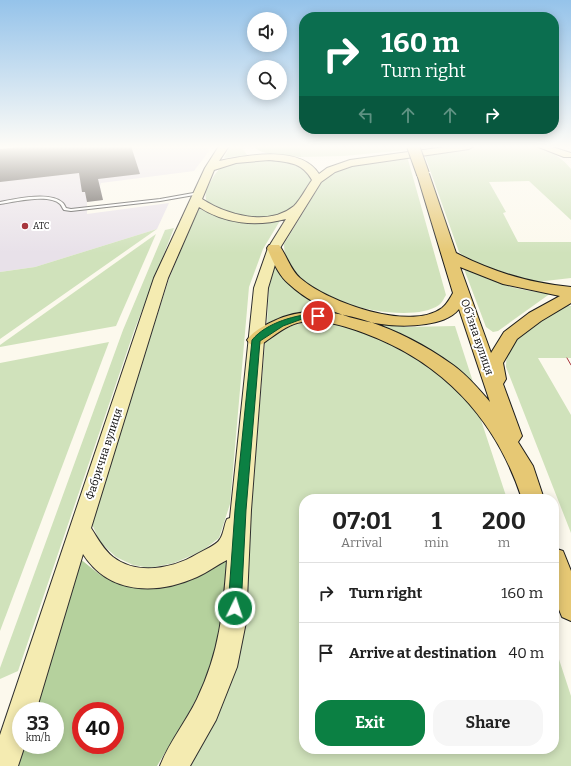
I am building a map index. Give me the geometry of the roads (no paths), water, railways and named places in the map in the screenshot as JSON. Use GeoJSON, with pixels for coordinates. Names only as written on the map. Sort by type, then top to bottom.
{"type":"FeatureCollection","features":[{"type":"Feature","properties":{"kind":"main road","name":"Фабрична вулиця"},"geometry":{"type":"LineString","coordinates":[[24,702],[161,278],[204,182]]}},
{"type":"Feature","properties":{"kind":"main road"},"geometry":{"type":"LineString","coordinates":[[174,766],[206,710],[224,667],[234,622],[241,510],[261,288],[274,248],[316,182]]}},
{"type":"Feature","properties":{"kind":"main road","name":"Обʼїзна вулиця"},"geometry":{"type":"LineString","coordinates":[[426,182],[461,293],[531,494]]}},
{"type":"Feature","properties":{"kind":"main road"},"geometry":{"type":"LineString","coordinates":[[197,196],[213,211],[227,217],[242,220],[271,218],[297,210]]}},
{"type":"Feature","properties":{"kind":"main road"},"geometry":{"type":"LineString","coordinates":[[274,248],[284,270],[294,281],[309,293],[367,317],[408,320],[436,317],[447,312],[461,293]]}},
{"type":"Feature","properties":{"kind":"main road"},"geometry":{"type":"LineString","coordinates":[[450,256],[482,272],[511,283],[571,292]]}},
{"type":"Feature","properties":{"kind":"main road"},"geometry":{"type":"LineString","coordinates":[[501,404],[494,363],[504,344],[510,336],[526,323],[571,296]]}},
{"type":"Feature","properties":{"kind":"main road"},"geometry":{"type":"LineString","coordinates":[[256,340],[280,324],[301,317],[318,316],[333,317],[354,323],[404,344],[447,370],[486,410],[506,440],[526,477]]}},
{"type":"Feature","properties":{"kind":"main road"},"geometry":{"type":"LineString","coordinates":[[80,528],[92,549],[107,566],[123,575],[144,579],[175,575],[205,562],[228,546],[241,510]]}},
{"type":"Feature","properties":{"kind":"main road"},"geometry":{"type":"LineString","coordinates":[[559,573],[571,608]]}},
{"type":"Feature","properties":{"kind":"main road","name":"Фабрична вулиця"},"geometry":{"type":"LineString","coordinates":[[4,766],[12,741]]}},
{"type":"Feature","properties":{"kind":"lane"},"geometry":{"type":"LineString","coordinates":[[0,203],[52,198],[62,203],[65,209],[71,210],[197,196]]}},
{"type":"Feature","properties":{"kind":"tram line"},"geometry":{"type":"LineString","coordinates":[[567,358],[571,365]]}},
{"type":"Feature","properties":{"kind":"place","name":"АТС"},"geometry":{"type":"Point","coordinates":[25,226]}}]}
